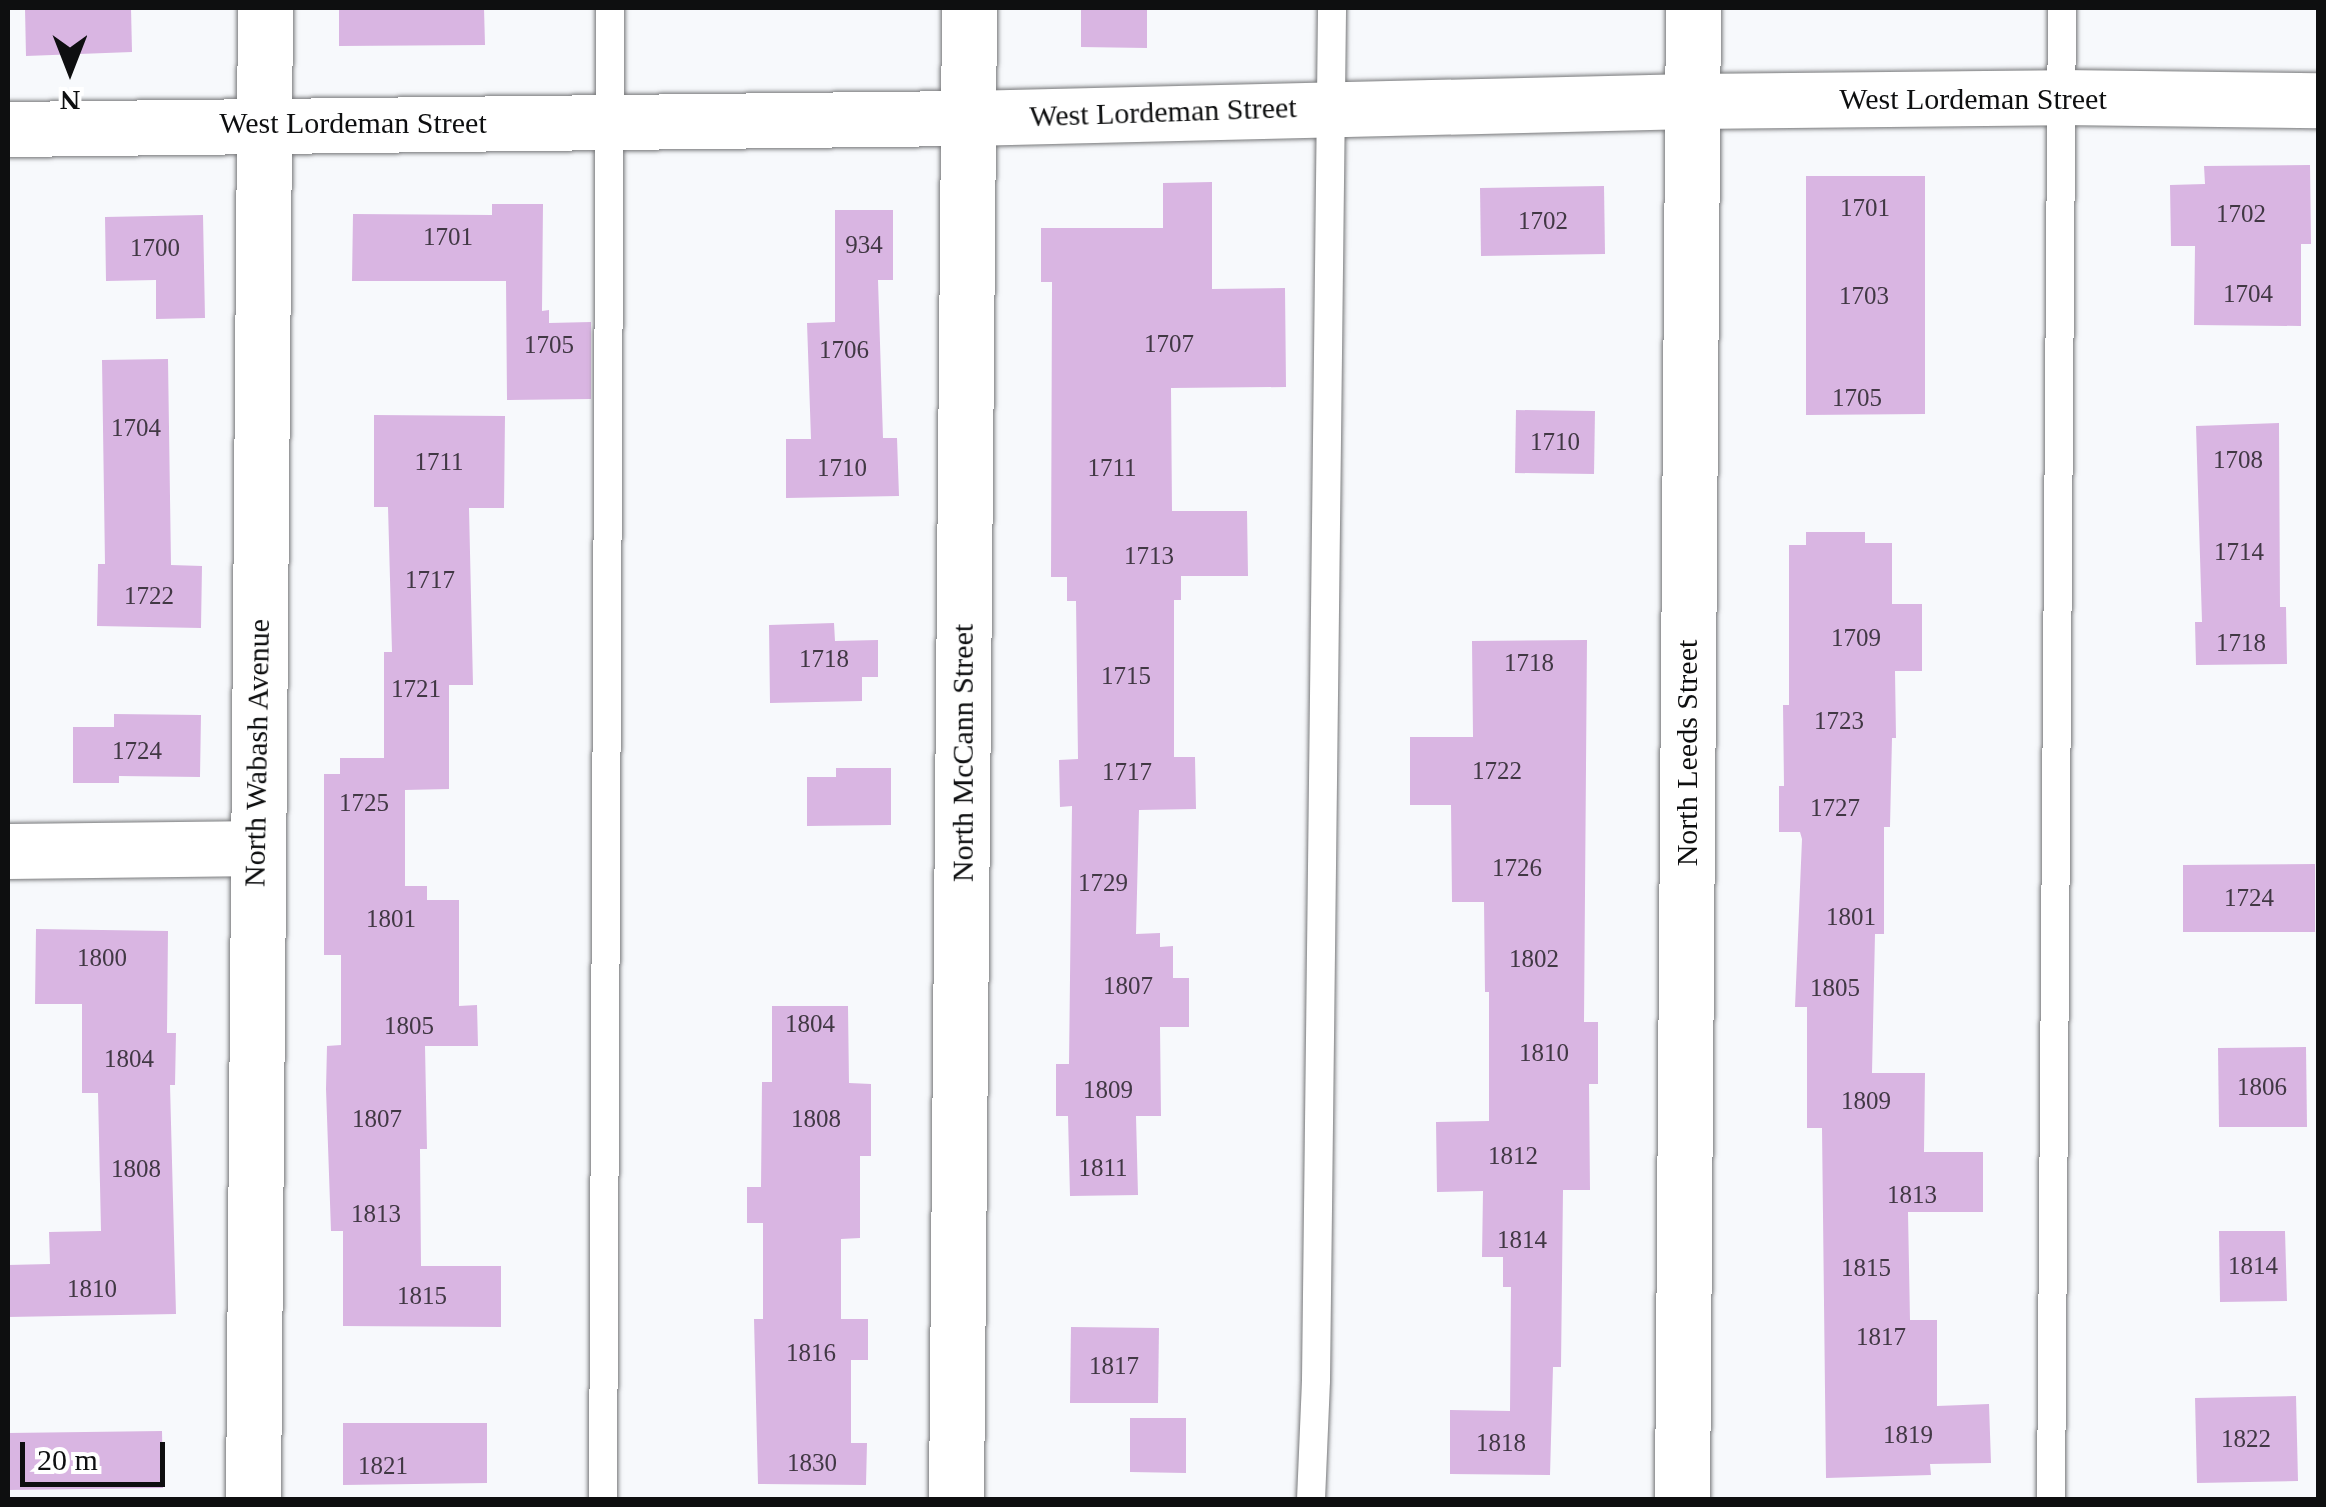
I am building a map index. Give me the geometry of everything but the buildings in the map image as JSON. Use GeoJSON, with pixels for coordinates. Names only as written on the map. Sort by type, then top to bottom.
{"type":"FeatureCollection","features":[{"type":"Feature","properties":{"kind":"street","name":"North Wabash Avenue"},"geometry":{"type":"LineString","coordinates":[[253,1500],[265,8]]}},
{"type":"Feature","properties":{"kind":"street","name":"North McCann Street"},"geometry":{"type":"LineString","coordinates":[[956,1500],[969,8]]}},
{"type":"Feature","properties":{"kind":"street","name":"North Leeds Street"},"geometry":{"type":"LineString","coordinates":[[1682,1500],[1693,8]]}},
{"type":"Feature","properties":{"kind":"street","name":"West Lordeman Street"},"geometry":{"type":"LineString","coordinates":[[8,130],[264,123],[968,118],[1331,106],[1692,101],[2061,97],[2318,100]]}},
{"type":"Feature","properties":{"kind":"street"},"geometry":{"type":"LineString","coordinates":[[8,851],[256,848]]}},
{"type":"Feature","properties":{"kind":"lane"},"geometry":{"type":"LineString","coordinates":[[604,1500],[610,8]]}},
{"type":"Feature","properties":{"kind":"lane"},"geometry":{"type":"LineString","coordinates":[[1311,1500],[1316,1380],[1332,8]]}},
{"type":"Feature","properties":{"kind":"lane"},"geometry":{"type":"LineString","coordinates":[[2051,1500],[2062,8]]}}]}
